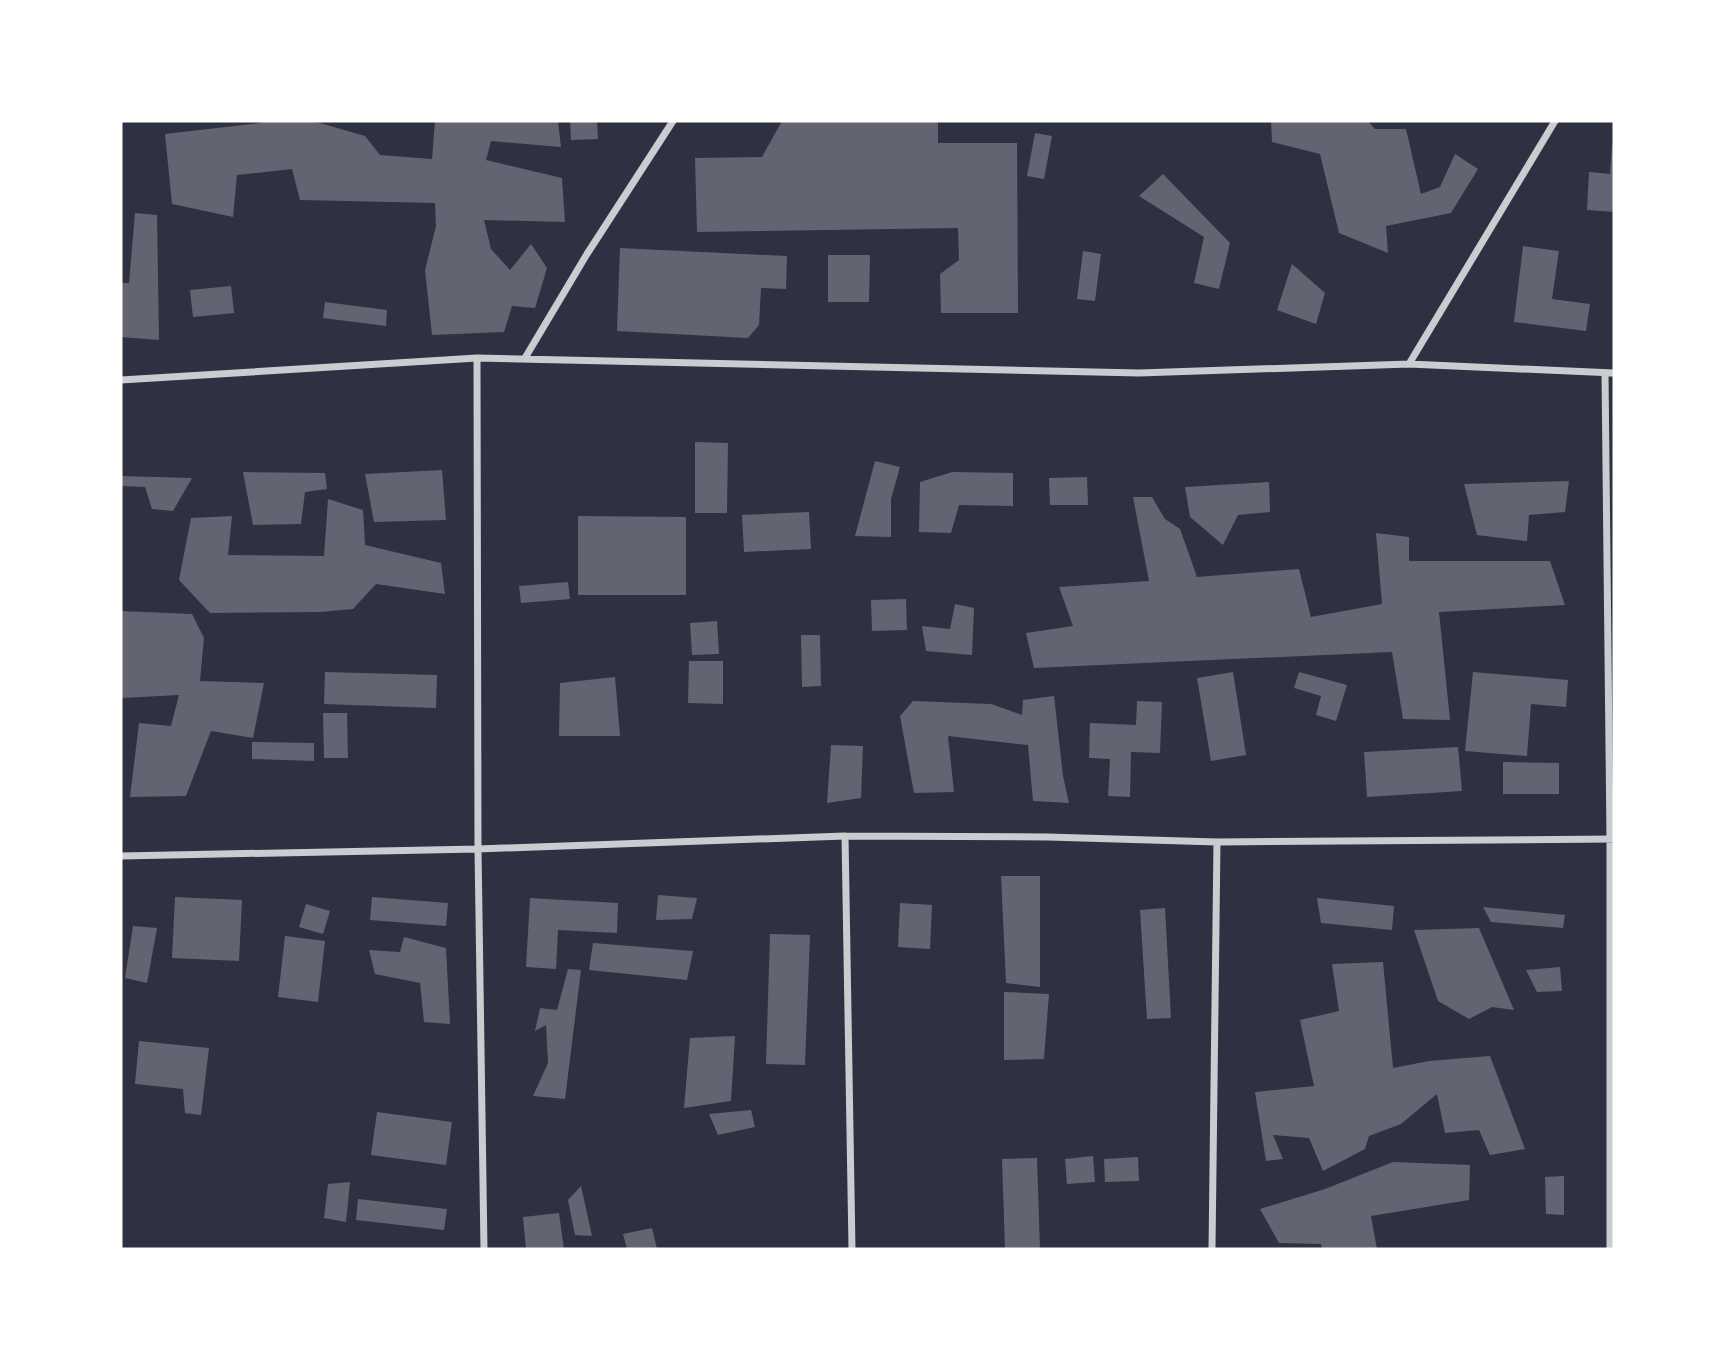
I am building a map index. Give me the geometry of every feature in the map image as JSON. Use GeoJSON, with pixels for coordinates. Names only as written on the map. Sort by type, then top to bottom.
{"type":"FeatureCollection","features":[{"type":"Feature","properties":{"kind":"street"},"geometry":{"type":"LineString","coordinates":[[524,358],[673,121]]}},
{"type":"Feature","properties":{"kind":"street"},"geometry":{"type":"LineString","coordinates":[[1409,364],[1555,121]]}},
{"type":"Feature","properties":{"kind":"street"},"geometry":{"type":"LineString","coordinates":[[477,358],[478,849],[484,1249]]}},
{"type":"Feature","properties":{"kind":"street"},"geometry":{"type":"LineString","coordinates":[[121,380],[477,358],[1139,373],[1409,364],[1610,373],[1610,1249]]}},
{"type":"Feature","properties":{"kind":"street"},"geometry":{"type":"LineString","coordinates":[[845,836],[852,1249]]}},
{"type":"Feature","properties":{"kind":"street"},"geometry":{"type":"LineString","coordinates":[[121,856],[478,849],[845,836],[1048,837],[1217,842],[1612,839]]}},
{"type":"Feature","properties":{"kind":"street"},"geometry":{"type":"LineString","coordinates":[[1212,1249],[1217,842]]}},
{"type":"Feature","properties":{"kind":"building"},"geometry":{"type":"Polygon","coordinates":[[[260,121],[313,121],[365,136],[380,155],[432,159],[435,121],[558,121],[561,147],[491,141],[486,160],[562,178],[565,222],[484,220],[491,249],[510,270],[531,244],[547,268],[535,308],[512,306],[504,332],[432,335],[425,270],[436,226],[435,203],[300,200],[292,169],[237,175],[233,217],[172,204],[165,134],[260,121]]]}},
{"type":"Feature","properties":{"kind":"building"},"geometry":{"type":"Polygon","coordinates":[[[570,121],[597,121],[598,139],[571,140],[570,121]]]}},
{"type":"Feature","properties":{"kind":"building"},"geometry":{"type":"Polygon","coordinates":[[[782,121],[938,121],[938,143],[1017,143],[1018,313],[941,313],[940,274],[959,260],[958,228],[697,232],[695,158],[762,157],[782,121]]]}},
{"type":"Feature","properties":{"kind":"building"},"geometry":{"type":"Polygon","coordinates":[[[1271,121],[1368,121],[1375,129],[1406,129],[1421,194],[1440,187],[1455,154],[1478,169],[1451,213],[1386,226],[1388,253],[1339,233],[1320,154],[1272,142],[1271,121]]]}},
{"type":"Feature","properties":{"kind":"building"},"geometry":{"type":"Polygon","coordinates":[[[1035,133],[1052,136],[1044,179],[1027,176],[1035,133]]]}},
{"type":"Feature","properties":{"kind":"building"},"geometry":{"type":"Polygon","coordinates":[[[1612,144],[1614,212],[1587,210],[1589,172],[1610,174],[1612,144]]]}},
{"type":"Feature","properties":{"kind":"building"},"geometry":{"type":"Polygon","coordinates":[[[1163,174],[1230,243],[1219,289],[1194,283],[1204,237],[1139,196],[1163,174]]]}},
{"type":"Feature","properties":{"kind":"building"},"geometry":{"type":"Polygon","coordinates":[[[135,213],[157,215],[159,340],[121,337],[121,283],[129,283],[135,213]]]}},
{"type":"Feature","properties":{"kind":"building"},"geometry":{"type":"Polygon","coordinates":[[[1523,246],[1559,251],[1552,299],[1590,304],[1586,331],[1514,322],[1523,246]]]}},
{"type":"Feature","properties":{"kind":"building"},"geometry":{"type":"Polygon","coordinates":[[[620,248],[787,256],[786,289],[761,288],[759,325],[748,338],[617,331],[620,248]]]}},
{"type":"Feature","properties":{"kind":"building"},"geometry":{"type":"Polygon","coordinates":[[[1083,251],[1101,254],[1095,301],[1077,299],[1083,251]]]}},
{"type":"Feature","properties":{"kind":"building"},"geometry":{"type":"Polygon","coordinates":[[[828,255],[870,255],[869,302],[828,302],[828,255]]]}},
{"type":"Feature","properties":{"kind":"building"},"geometry":{"type":"Polygon","coordinates":[[[1292,264],[1325,293],[1316,324],[1277,310],[1292,264]]]}},
{"type":"Feature","properties":{"kind":"building"},"geometry":{"type":"Polygon","coordinates":[[[231,286],[234,313],[193,317],[190,290],[231,286]]]}},
{"type":"Feature","properties":{"kind":"building"},"geometry":{"type":"Polygon","coordinates":[[[325,302],[387,310],[386,326],[323,318],[325,302]]]}},
{"type":"Feature","properties":{"kind":"building"},"geometry":{"type":"Polygon","coordinates":[[[695,442],[728,443],[727,513],[695,513],[695,442]]]}},
{"type":"Feature","properties":{"kind":"building"},"geometry":{"type":"Polygon","coordinates":[[[875,461],[900,467],[891,499],[891,537],[855,536],[875,461]]]}},
{"type":"Feature","properties":{"kind":"building"},"geometry":{"type":"Polygon","coordinates":[[[442,470],[446,520],[374,522],[365,474],[442,470]]]}},
{"type":"Feature","properties":{"kind":"building"},"geometry":{"type":"Polygon","coordinates":[[[243,472],[325,473],[327,489],[305,492],[301,524],[253,525],[243,472]]]}},
{"type":"Feature","properties":{"kind":"building"},"geometry":{"type":"Polygon","coordinates":[[[952,472],[1013,473],[1013,506],[959,505],[951,533],[919,532],[920,482],[952,472]]]}},
{"type":"Feature","properties":{"kind":"building"},"geometry":{"type":"Polygon","coordinates":[[[121,476],[192,478],[173,511],[152,509],[145,487],[121,486],[121,476]]]}},
{"type":"Feature","properties":{"kind":"building"},"geometry":{"type":"Polygon","coordinates":[[[1087,477],[1088,505],[1050,505],[1049,478],[1087,477]]]}},
{"type":"Feature","properties":{"kind":"building"},"geometry":{"type":"Polygon","coordinates":[[[1569,481],[1565,512],[1529,515],[1527,541],[1477,535],[1464,484],[1569,481]]]}},
{"type":"Feature","properties":{"kind":"building"},"geometry":{"type":"Polygon","coordinates":[[[1269,482],[1270,512],[1238,515],[1223,545],[1190,517],[1185,487],[1269,482]]]}},
{"type":"Feature","properties":{"kind":"building"},"geometry":{"type":"Polygon","coordinates":[[[1133,497],[1152,497],[1165,519],[1180,529],[1197,577],[1299,569],[1311,617],[1382,604],[1376,533],[1409,537],[1409,561],[1550,561],[1565,605],[1439,612],[1450,720],[1403,719],[1392,652],[1034,668],[1026,633],[1073,626],[1059,587],[1149,581],[1133,497]]]}},
{"type":"Feature","properties":{"kind":"building"},"geometry":{"type":"Polygon","coordinates":[[[328,499],[363,510],[365,545],[441,563],[445,594],[376,584],[353,609],[210,613],[179,580],[191,518],[232,516],[228,555],[324,556],[328,499]]]}},
{"type":"Feature","properties":{"kind":"building"},"geometry":{"type":"Polygon","coordinates":[[[809,512],[811,549],[744,552],[742,515],[809,512]]]}},
{"type":"Feature","properties":{"kind":"building"},"geometry":{"type":"Polygon","coordinates":[[[578,516],[686,517],[686,595],[578,595],[578,516]]]}},
{"type":"Feature","properties":{"kind":"building"},"geometry":{"type":"Polygon","coordinates":[[[568,582],[570,599],[521,603],[519,586],[568,582]]]}},
{"type":"Feature","properties":{"kind":"building"},"geometry":{"type":"Polygon","coordinates":[[[906,599],[907,630],[872,631],[871,600],[906,599]]]}},
{"type":"Feature","properties":{"kind":"building"},"geometry":{"type":"Polygon","coordinates":[[[955,604],[974,608],[972,655],[926,651],[922,626],[950,629],[955,604]]]}},
{"type":"Feature","properties":{"kind":"building"},"geometry":{"type":"Polygon","coordinates":[[[121,611],[192,614],[204,638],[200,681],[264,683],[253,738],[211,731],[186,796],[130,797],[139,723],[171,726],[179,695],[121,698],[121,611]]]}},
{"type":"Feature","properties":{"kind":"building"},"geometry":{"type":"Polygon","coordinates":[[[717,621],[719,654],[692,655],[690,623],[717,621]]]}},
{"type":"Feature","properties":{"kind":"building"},"geometry":{"type":"Polygon","coordinates":[[[801,635],[820,635],[821,686],[802,687],[801,635]]]}},
{"type":"Feature","properties":{"kind":"building"},"geometry":{"type":"Polygon","coordinates":[[[689,661],[723,661],[723,704],[688,703],[689,661]]]}},
{"type":"Feature","properties":{"kind":"building"},"geometry":{"type":"Polygon","coordinates":[[[325,672],[437,675],[436,708],[324,704],[325,672]]]}},
{"type":"Feature","properties":{"kind":"building"},"geometry":{"type":"Polygon","coordinates":[[[1233,672],[1246,755],[1211,761],[1197,678],[1233,672]]]}},
{"type":"Feature","properties":{"kind":"building"},"geometry":{"type":"Polygon","coordinates":[[[1299,672],[1347,685],[1336,721],[1316,715],[1321,696],[1294,688],[1299,672]]]}},
{"type":"Feature","properties":{"kind":"building"},"geometry":{"type":"Polygon","coordinates":[[[1473,672],[1568,680],[1566,707],[1531,704],[1527,756],[1465,751],[1473,672]]]}},
{"type":"Feature","properties":{"kind":"building"},"geometry":{"type":"Polygon","coordinates":[[[615,677],[620,736],[559,736],[560,683],[615,677]]]}},
{"type":"Feature","properties":{"kind":"building"},"geometry":{"type":"Polygon","coordinates":[[[1054,696],[1063,776],[1069,803],[1033,801],[1028,745],[948,736],[954,792],[914,793],[900,716],[913,701],[991,704],[1022,715],[1023,700],[1054,696]]]}},
{"type":"Feature","properties":{"kind":"building"},"geometry":{"type":"Polygon","coordinates":[[[1137,701],[1162,702],[1160,753],[1131,752],[1130,797],[1108,796],[1110,759],[1089,758],[1090,723],[1136,725],[1137,701]]]}},
{"type":"Feature","properties":{"kind":"building"},"geometry":{"type":"Polygon","coordinates":[[[323,713],[347,713],[348,758],[324,758],[323,713]]]}},
{"type":"Feature","properties":{"kind":"building"},"geometry":{"type":"Polygon","coordinates":[[[252,742],[314,743],[314,761],[252,759],[252,742]]]}},
{"type":"Feature","properties":{"kind":"building"},"geometry":{"type":"Polygon","coordinates":[[[831,745],[863,746],[861,798],[827,803],[831,745]]]}},
{"type":"Feature","properties":{"kind":"building"},"geometry":{"type":"Polygon","coordinates":[[[1458,747],[1462,791],[1367,797],[1364,752],[1458,747]]]}},
{"type":"Feature","properties":{"kind":"building"},"geometry":{"type":"Polygon","coordinates":[[[1503,762],[1559,763],[1559,794],[1503,794],[1503,762]]]}},
{"type":"Feature","properties":{"kind":"building"},"geometry":{"type":"Polygon","coordinates":[[[1001,876],[1040,876],[1040,987],[1006,983],[1001,876]]]}},
{"type":"Feature","properties":{"kind":"building"},"geometry":{"type":"Polygon","coordinates":[[[658,895],[697,898],[692,919],[656,920],[658,895]]]}},
{"type":"Feature","properties":{"kind":"building"},"geometry":{"type":"Polygon","coordinates":[[[175,897],[242,900],[239,961],[172,958],[175,897]]]}},
{"type":"Feature","properties":{"kind":"building"},"geometry":{"type":"Polygon","coordinates":[[[372,897],[448,903],[446,926],[370,920],[372,897]]]}},
{"type":"Feature","properties":{"kind":"building"},"geometry":{"type":"Polygon","coordinates":[[[530,898],[618,903],[617,933],[558,930],[556,969],[526,967],[530,898]]]}},
{"type":"Feature","properties":{"kind":"building"},"geometry":{"type":"Polygon","coordinates":[[[1317,898],[1394,906],[1392,930],[1321,923],[1317,898]]]}},
{"type":"Feature","properties":{"kind":"building"},"geometry":{"type":"Polygon","coordinates":[[[900,903],[932,905],[930,949],[898,947],[900,903]]]}},
{"type":"Feature","properties":{"kind":"building"},"geometry":{"type":"Polygon","coordinates":[[[306,904],[330,911],[323,934],[299,927],[306,904]]]}},
{"type":"Feature","properties":{"kind":"building"},"geometry":{"type":"Polygon","coordinates":[[[1483,907],[1565,915],[1563,928],[1491,922],[1483,907]]]}},
{"type":"Feature","properties":{"kind":"building"},"geometry":{"type":"Polygon","coordinates":[[[1165,908],[1171,1018],[1147,1019],[1140,910],[1165,908]]]}},
{"type":"Feature","properties":{"kind":"building"},"geometry":{"type":"Polygon","coordinates":[[[133,926],[157,928],[147,983],[125,978],[133,926]]]}},
{"type":"Feature","properties":{"kind":"building"},"geometry":{"type":"Polygon","coordinates":[[[1479,928],[1514,1010],[1492,1007],[1469,1019],[1438,1001],[1414,930],[1479,928]]]}},
{"type":"Feature","properties":{"kind":"building"},"geometry":{"type":"Polygon","coordinates":[[[770,934],[810,935],[805,1065],[766,1064],[770,934]]]}},
{"type":"Feature","properties":{"kind":"building"},"geometry":{"type":"Polygon","coordinates":[[[285,936],[325,941],[318,1002],[278,997],[285,936]]]}},
{"type":"Feature","properties":{"kind":"building"},"geometry":{"type":"Polygon","coordinates":[[[404,937],[446,948],[450,1024],[424,1022],[420,983],[375,974],[369,950],[400,952],[404,937]]]}},
{"type":"Feature","properties":{"kind":"building"},"geometry":{"type":"Polygon","coordinates":[[[593,943],[693,951],[687,980],[589,970],[593,943]]]}},
{"type":"Feature","properties":{"kind":"building"},"geometry":{"type":"Polygon","coordinates":[[[1383,962],[1393,1068],[1429,1061],[1490,1056],[1525,1149],[1490,1155],[1479,1130],[1445,1133],[1437,1094],[1401,1124],[1369,1136],[1365,1149],[1323,1171],[1309,1138],[1273,1135],[1283,1159],[1266,1161],[1255,1092],[1314,1086],[1300,1020],[1339,1011],[1332,964],[1383,962]]]}},
{"type":"Feature","properties":{"kind":"building"},"geometry":{"type":"Polygon","coordinates":[[[1560,967],[1562,991],[1537,992],[1526,970],[1560,967]]]}},
{"type":"Feature","properties":{"kind":"building"},"geometry":{"type":"Polygon","coordinates":[[[568,969],[581,970],[565,1099],[533,1096],[548,1063],[546,1025],[535,1031],[540,1008],[557,1010],[568,969]]]}},
{"type":"Feature","properties":{"kind":"building"},"geometry":{"type":"Polygon","coordinates":[[[1004,992],[1049,994],[1044,1059],[1004,1060],[1004,992]]]}},
{"type":"Feature","properties":{"kind":"building"},"geometry":{"type":"Polygon","coordinates":[[[735,1036],[731,1101],[684,1108],[690,1038],[735,1036]]]}},
{"type":"Feature","properties":{"kind":"building"},"geometry":{"type":"Polygon","coordinates":[[[139,1041],[209,1048],[201,1115],[185,1113],[183,1089],[135,1084],[139,1041]]]}},
{"type":"Feature","properties":{"kind":"building"},"geometry":{"type":"Polygon","coordinates":[[[751,1110],[755,1127],[718,1135],[709,1114],[751,1110]]]}},
{"type":"Feature","properties":{"kind":"building"},"geometry":{"type":"Polygon","coordinates":[[[377,1112],[452,1122],[446,1165],[371,1155],[377,1112]]]}},
{"type":"Feature","properties":{"kind":"building"},"geometry":{"type":"Polygon","coordinates":[[[1093,1156],[1095,1182],[1067,1184],[1065,1159],[1093,1156]]]}},
{"type":"Feature","properties":{"kind":"building"},"geometry":{"type":"Polygon","coordinates":[[[1138,1157],[1139,1181],[1105,1182],[1104,1159],[1138,1157]]]}},
{"type":"Feature","properties":{"kind":"building"},"geometry":{"type":"Polygon","coordinates":[[[1037,1158],[1040,1249],[1005,1249],[1002,1159],[1037,1158]]]}},
{"type":"Feature","properties":{"kind":"building"},"geometry":{"type":"Polygon","coordinates":[[[1393,1162],[1470,1165],[1469,1200],[1371,1216],[1377,1249],[1322,1249],[1321,1244],[1279,1243],[1260,1209],[1325,1189],[1393,1162]]]}},
{"type":"Feature","properties":{"kind":"building"},"geometry":{"type":"Polygon","coordinates":[[[1564,1176],[1564,1215],[1546,1214],[1545,1177],[1564,1176]]]}},
{"type":"Feature","properties":{"kind":"building"},"geometry":{"type":"Polygon","coordinates":[[[350,1182],[346,1222],[324,1218],[328,1184],[350,1182]]]}},
{"type":"Feature","properties":{"kind":"building"},"geometry":{"type":"Polygon","coordinates":[[[581,1186],[592,1236],[575,1235],[568,1200],[581,1186]]]}},
{"type":"Feature","properties":{"kind":"building"},"geometry":{"type":"Polygon","coordinates":[[[358,1199],[447,1209],[444,1230],[356,1220],[358,1199]]]}},
{"type":"Feature","properties":{"kind":"building"},"geometry":{"type":"Polygon","coordinates":[[[559,1213],[564,1249],[526,1249],[523,1217],[559,1213]]]}},
{"type":"Feature","properties":{"kind":"building"},"geometry":{"type":"Polygon","coordinates":[[[652,1228],[657,1249],[627,1249],[623,1234],[652,1228]]]}}]}
